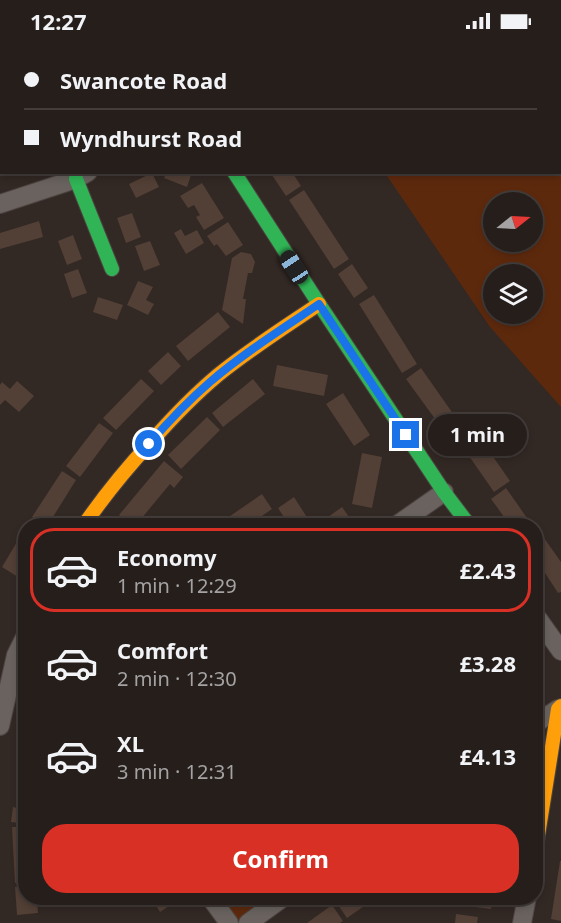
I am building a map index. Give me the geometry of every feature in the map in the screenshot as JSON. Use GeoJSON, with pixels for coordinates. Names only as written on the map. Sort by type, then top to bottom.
{"type":"FeatureCollection","features":[{"type":"Feature","properties":{"kind":"street"},"geometry":{"type":"LineString","coordinates":[[235,174],[319,304],[464,518]]}},
{"type":"Feature","properties":{"kind":"street"},"geometry":{"type":"LineString","coordinates":[[1,202],[82,176],[112,269]]}},
{"type":"Feature","properties":{"kind":"street"},"geometry":{"type":"LineString","coordinates":[[89,518],[134,460],[178,411],[243,355],[319,304]]}},
{"type":"Feature","properties":{"kind":"street"},"geometry":{"type":"LineString","coordinates":[[407,518],[444,492]]}},
{"type":"Feature","properties":{"kind":"street"},"geometry":{"type":"LineString","coordinates":[[543,626],[561,651]]}},
{"type":"Feature","properties":{"kind":"street"},"geometry":{"type":"LineString","coordinates":[[0,726],[8,652]]}},
{"type":"Feature","properties":{"kind":"street"},"geometry":{"type":"LineString","coordinates":[[543,718],[559,708]]}},
{"type":"Feature","properties":{"kind":"street"},"geometry":{"type":"LineString","coordinates":[[543,767],[559,708]]}},
{"type":"Feature","properties":{"kind":"street"},"geometry":{"type":"LineString","coordinates":[[216,905],[229,923]]}},
{"type":"Feature","properties":{"kind":"street"},"geometry":{"type":"LineString","coordinates":[[248,923],[273,905]]}},
{"type":"Feature","properties":{"kind":"street"},"geometry":{"type":"LineString","coordinates":[[522,923],[525,905]]}},
{"type":"Feature","properties":{"kind":"shaded area"},"geometry":{"type":"Polygon","coordinates":[[[386,174],[561,174],[561,407],[488,324],[543,324],[543,264],[483,264],[483,317],[386,174]]]}},
{"type":"Feature","properties":{"kind":"shaded area"},"geometry":{"type":"Polygon","coordinates":[[[223,905],[267,905],[242,923],[237,923],[223,905]]]}},
{"type":"Feature","properties":{"kind":"building"},"geometry":{"type":"Polygon","coordinates":[[[152,174],[159,187],[136,198],[129,184],[152,174]]]}},
{"type":"Feature","properties":{"kind":"building"},"geometry":{"type":"Polygon","coordinates":[[[166,174],[191,174],[187,187],[164,178],[166,174]]]}},
{"type":"Feature","properties":{"kind":"building"},"geometry":{"type":"Polygon","coordinates":[[[271,174],[293,174],[301,186],[286,196],[271,174]]]}},
{"type":"Feature","properties":{"kind":"building"},"geometry":{"type":"Polygon","coordinates":[[[202,183],[224,218],[204,230],[196,217],[200,215],[194,205],[188,208],[180,196],[202,183]]]}},
{"type":"Feature","properties":{"kind":"building"},"geometry":{"type":"Polygon","coordinates":[[[304,190],[349,259],[334,269],[289,200],[304,190]]]}},
{"type":"Feature","properties":{"kind":"building"},"geometry":{"type":"Polygon","coordinates":[[[132,213],[141,237],[126,243],[117,218],[132,213]]]}},
{"type":"Feature","properties":{"kind":"building"},"geometry":{"type":"Polygon","coordinates":[[[39,221],[43,237],[0,249],[0,233],[39,221]]]}},
{"type":"Feature","properties":{"kind":"building"},"geometry":{"type":"Polygon","coordinates":[[[228,222],[243,245],[226,256],[217,244],[214,246],[207,236],[228,222]]]}},
{"type":"Feature","properties":{"kind":"building"},"geometry":{"type":"Polygon","coordinates":[[[181,229],[185,236],[197,230],[204,243],[186,254],[174,233],[181,229]]]}},
{"type":"Feature","properties":{"kind":"building"},"geometry":{"type":"Polygon","coordinates":[[[73,235],[82,259],[67,265],[58,241],[73,235]]]}},
{"type":"Feature","properties":{"kind":"building"},"geometry":{"type":"Polygon","coordinates":[[[150,241],[160,265],[144,271],[135,246],[150,241]]]}},
{"type":"Feature","properties":{"kind":"building"},"geometry":{"type":"Polygon","coordinates":[[[241,252],[251,254],[255,262],[252,273],[248,273],[243,299],[246,299],[243,324],[222,310],[232,258],[241,252]]]}},
{"type":"Feature","properties":{"kind":"building"},"geometry":{"type":"Polygon","coordinates":[[[352,264],[368,288],[354,298],[338,274],[352,264]]]}},
{"type":"Feature","properties":{"kind":"building"},"geometry":{"type":"Polygon","coordinates":[[[78,269],[87,293],[72,298],[64,274],[78,269]]]}},
{"type":"Feature","properties":{"kind":"building"},"geometry":{"type":"Polygon","coordinates":[[[138,281],[153,287],[146,300],[154,304],[148,315],[127,305],[138,281]]]}},
{"type":"Feature","properties":{"kind":"building"},"geometry":{"type":"Polygon","coordinates":[[[374,295],[417,364],[402,373],[359,304],[374,295]]]}},
{"type":"Feature","properties":{"kind":"building"},"geometry":{"type":"Polygon","coordinates":[[[98,297],[123,305],[117,320],[93,312],[98,297]]]}},
{"type":"Feature","properties":{"kind":"building"},"geometry":{"type":"Polygon","coordinates":[[[218,312],[230,327],[188,361],[176,346],[218,312]]]}},
{"type":"Feature","properties":{"kind":"building"},"geometry":{"type":"Polygon","coordinates":[[[168,352],[181,366],[161,385],[148,371],[168,352]]]}},
{"type":"Feature","properties":{"kind":"building"},"geometry":{"type":"Polygon","coordinates":[[[277,365],[328,375],[324,396],[273,386],[277,365]]]}},
{"type":"Feature","properties":{"kind":"building"},"geometry":{"type":"Polygon","coordinates":[[[421,368],[468,435],[454,445],[406,379],[421,368]]]}},
{"type":"Feature","properties":{"kind":"building"},"geometry":{"type":"Polygon","coordinates":[[[141,379],[154,391],[116,430],[103,418],[141,379]]]}},
{"type":"Feature","properties":{"kind":"building"},"geometry":{"type":"Polygon","coordinates":[[[253,379],[265,394],[223,427],[212,413],[253,379]]]}},
{"type":"Feature","properties":{"kind":"building"},"geometry":{"type":"Polygon","coordinates":[[[17,381],[34,396],[19,412],[5,400],[0,405],[2,382],[10,389],[17,381]]]}},
{"type":"Feature","properties":{"kind":"building"},"geometry":{"type":"Polygon","coordinates":[[[343,393],[370,435],[354,446],[326,404],[343,393]]]}},
{"type":"Feature","properties":{"kind":"building"},"geometry":{"type":"Polygon","coordinates":[[[207,417],[220,430],[181,469],[168,455],[207,417]]]}},
{"type":"Feature","properties":{"kind":"building"},"geometry":{"type":"Polygon","coordinates":[[[99,423],[113,433],[80,477],[66,466],[99,423]]]}},
{"type":"Feature","properties":{"kind":"building"},"geometry":{"type":"Polygon","coordinates":[[[478,435],[510,481],[494,492],[462,446],[478,435]]]}},
{"type":"Feature","properties":{"kind":"building"},"geometry":{"type":"Polygon","coordinates":[[[362,453],[382,457],[372,508],[352,504],[362,453]]]}},
{"type":"Feature","properties":{"kind":"building"},"geometry":{"type":"Polygon","coordinates":[[[164,461],[183,477],[174,488],[170,484],[142,518],[123,518],[119,515],[164,461]]]}},
{"type":"Feature","properties":{"kind":"building"},"geometry":{"type":"Polygon","coordinates":[[[62,471],[76,480],[52,518],[32,517],[62,471]]]}},
{"type":"Feature","properties":{"kind":"building"},"geometry":{"type":"Polygon","coordinates":[[[506,488],[527,518],[505,518],[491,499],[506,488]]]}},
{"type":"Feature","properties":{"kind":"building"},"geometry":{"type":"Polygon","coordinates":[[[262,494],[272,509],[259,518],[227,518],[262,494]]]}},
{"type":"Feature","properties":{"kind":"building"},"geometry":{"type":"Polygon","coordinates":[[[294,497],[307,518],[284,518],[278,508],[294,497]]]}},
{"type":"Feature","properties":{"kind":"building"},"geometry":{"type":"Polygon","coordinates":[[[342,507],[350,518],[327,518],[342,507]]]}},
{"type":"Feature","properties":{"kind":"building"},"geometry":{"type":"Polygon","coordinates":[[[543,539],[561,562],[561,592],[558,593],[543,570],[543,539]]]}},
{"type":"Feature","properties":{"kind":"building"},"geometry":{"type":"Polygon","coordinates":[[[18,540],[18,577],[2,567],[18,540]]]}},
{"type":"Feature","properties":{"kind":"building"},"geometry":{"type":"Polygon","coordinates":[[[18,796],[18,823],[11,822],[13,807],[17,808],[18,796]]]}},
{"type":"Feature","properties":{"kind":"building"},"geometry":{"type":"Polygon","coordinates":[[[12,827],[18,827],[18,883],[15,883],[12,827]]]}},
{"type":"Feature","properties":{"kind":"building"},"geometry":{"type":"Polygon","coordinates":[[[561,861],[561,921],[551,919],[561,861]]]}},
{"type":"Feature","properties":{"kind":"building"},"geometry":{"type":"Polygon","coordinates":[[[15,887],[18,887],[18,905],[37,905],[38,913],[17,915],[15,887]]]}},
{"type":"Feature","properties":{"kind":"building"},"geometry":{"type":"Polygon","coordinates":[[[156,905],[170,905],[160,912],[156,905]]]}},
{"type":"Feature","properties":{"kind":"building"},"geometry":{"type":"Polygon","coordinates":[[[332,905],[343,921],[340,923],[307,923],[332,905]]]}},
{"type":"Feature","properties":{"kind":"building"},"geometry":{"type":"Polygon","coordinates":[[[338,905],[366,905],[347,918],[338,905]]]}},
{"type":"Feature","properties":{"kind":"building"},"geometry":{"type":"Polygon","coordinates":[[[475,905],[492,905],[491,909],[475,907],[475,905]]]}},
{"type":"Feature","properties":{"kind":"building"},"geometry":{"type":"Polygon","coordinates":[[[456,914],[478,917],[477,923],[455,923],[456,914]]]}},
{"type":"Feature","properties":{"kind":"traffic: fast"},"geometry":{"type":"LineString","coordinates":[[235,174],[319,304],[464,518]]}},
{"type":"Feature","properties":{"kind":"traffic: fast"},"geometry":{"type":"LineString","coordinates":[[76,179],[112,269]]}},
{"type":"Feature","properties":{"kind":"traffic: slow"},"geometry":{"type":"LineString","coordinates":[[89,518],[132,463],[200,391],[242,356],[319,304]]}},
{"type":"Feature","properties":{"kind":"traffic: slow"},"geometry":{"type":"LineString","coordinates":[[543,804],[558,709],[561,706]]}},
{"type":"Feature","properties":{"kind":"route"},"geometry":{"type":"LineString","coordinates":[[149,444],[178,411],[210,382],[243,355],[319,304],[406,435]]}}]}
